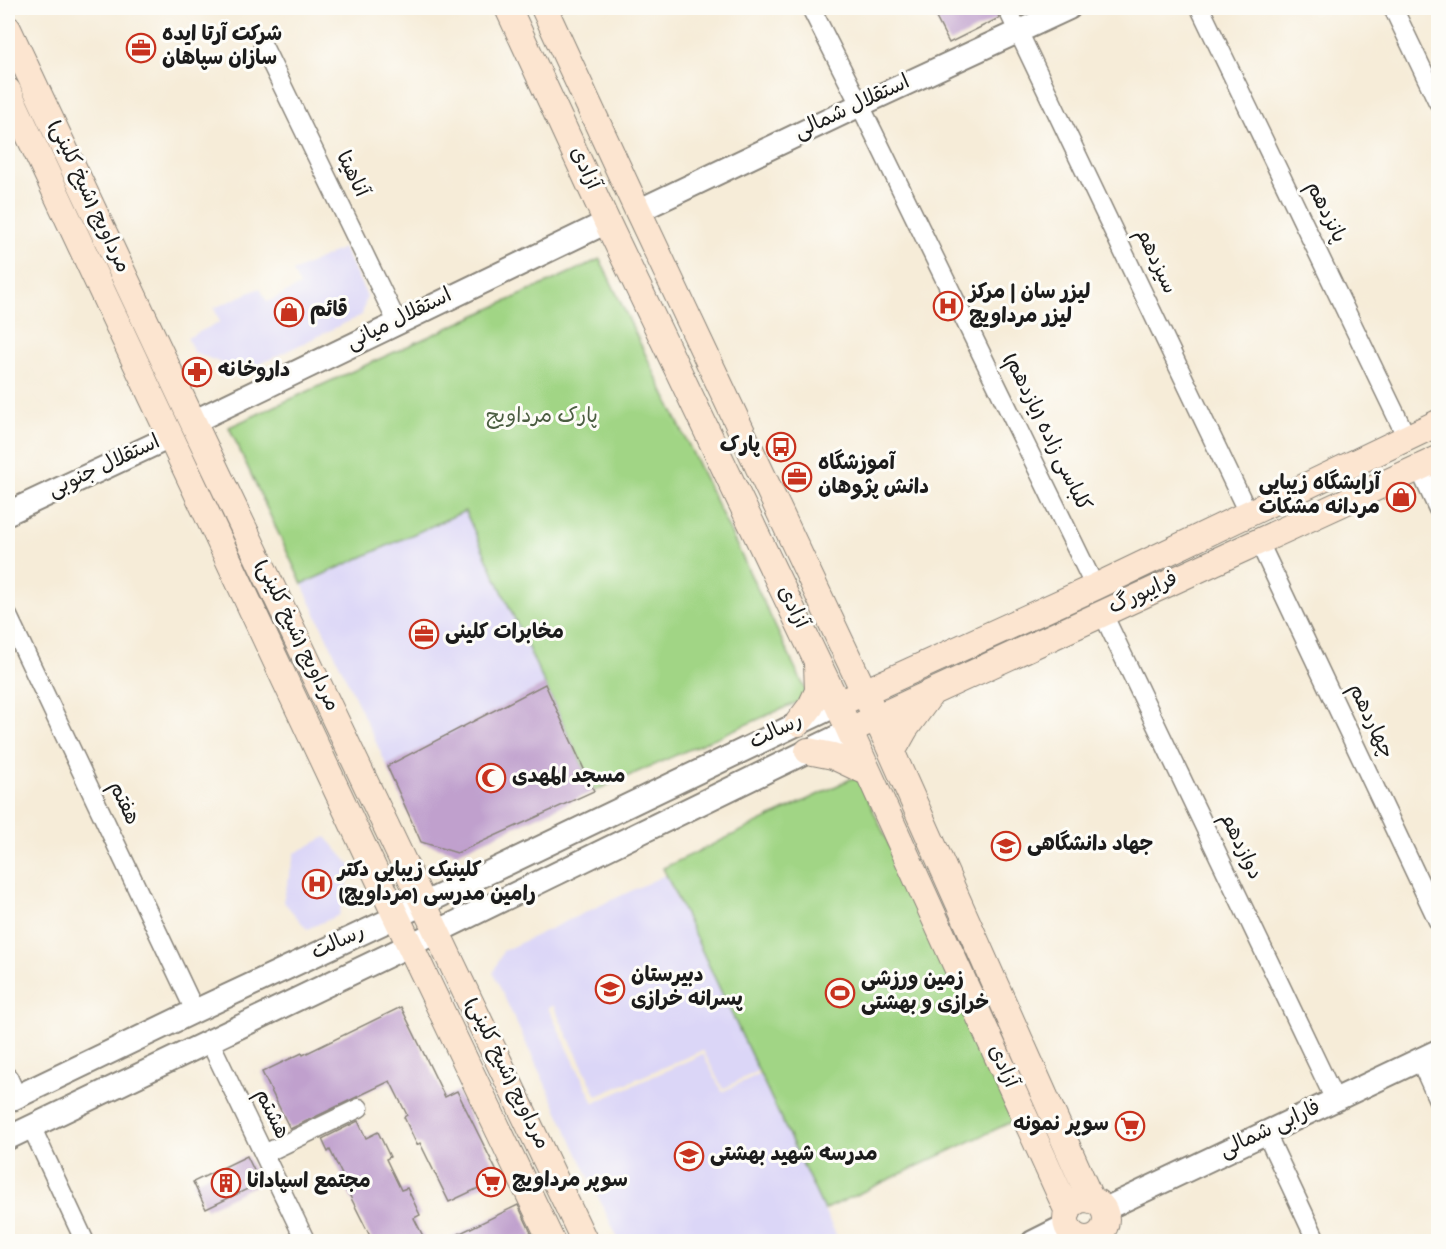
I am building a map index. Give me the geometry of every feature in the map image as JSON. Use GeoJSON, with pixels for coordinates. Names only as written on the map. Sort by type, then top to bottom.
{"type":"FeatureCollection","features":[{"type":"Feature","properties":{"kind":"main road","name":"آزادی"},"geometry":{"type":"LineString","coordinates":[[508,8],[607,222],[817,661],[867,772],[1087,1225]]}},
{"type":"Feature","properties":{"kind":"main road","name":"آزادی"},"geometry":{"type":"LineString","coordinates":[[544,8],[892,752],[1087,1225]]}},
{"type":"Feature","properties":{"kind":"main road","name":"مرداویج (شیخ کلینی)"},"geometry":{"type":"LineString","coordinates":[[8,29],[585,1242]]}},
{"type":"Feature","properties":{"kind":"main road","name":"مرداویج (شیخ کلینی)"},"geometry":{"type":"LineString","coordinates":[[8,91],[396,917],[552,1242]]}},
{"type":"Feature","properties":{"kind":"main road","name":"فرایبورگ"},"geometry":{"type":"LineString","coordinates":[[865,692],[1095,587],[1438,423]]}},
{"type":"Feature","properties":{"kind":"main road","name":"فرایبورگ"},"geometry":{"type":"LineString","coordinates":[[849,731],[1429,464]]}},
{"type":"Feature","properties":{"kind":"main road"},"geometry":{"type":"LineString","coordinates":[[1331,474],[1344,503]]}},
{"type":"Feature","properties":{"kind":"main road"},"geometry":{"type":"LineString","coordinates":[[841,642],[864,664],[884,674],[900,676]]}},
{"type":"Feature","properties":{"kind":"main road"},"geometry":{"type":"LineString","coordinates":[[798,723],[811,706],[818,691],[817,661]]}},
{"type":"Feature","properties":{"kind":"main road","name":"رسالت"},"geometry":{"type":"LineString","coordinates":[[837,705],[865,692]]}},
{"type":"Feature","properties":{"kind":"main road"},"geometry":{"type":"LineString","coordinates":[[892,752],[905,729],[932,692]]}},
{"type":"Feature","properties":{"kind":"main road"},"geometry":{"type":"LineString","coordinates":[[808,751],[833,756],[867,772]]}},
{"type":"Feature","properties":{"kind":"street"},"geometry":{"type":"LineString","coordinates":[[811,8],[860,105]]}},
{"type":"Feature","properties":{"kind":"street"},"geometry":{"type":"LineString","coordinates":[[1007,8],[1019,31]]}},
{"type":"Feature","properties":{"kind":"street","name":"استقلال شمالی"},"geometry":{"type":"LineString","coordinates":[[638,211],[1069,8]]}},
{"type":"Feature","properties":{"kind":"street","name":"پانزدهم"},"geometry":{"type":"LineString","coordinates":[[1200,8],[1407,438]]}},
{"type":"Feature","properties":{"kind":"street"},"geometry":{"type":"LineString","coordinates":[[1393,8],[1438,102]]}},
{"type":"Feature","properties":{"kind":"street","name":"سیزدهم"},"geometry":{"type":"LineString","coordinates":[[1019,31],[1248,513]]}},
{"type":"Feature","properties":{"kind":"street","name":"آناهیتا"},"geometry":{"type":"LineString","coordinates":[[263,46],[397,322]]}},
{"type":"Feature","properties":{"kind":"street","name":"کلباسی زاده (یازدهم)"},"geometry":{"type":"LineString","coordinates":[[860,105],[1095,587]]}},
{"type":"Feature","properties":{"kind":"street","name":"استقلال میانی"},"geometry":{"type":"LineString","coordinates":[[193,422],[607,222]]}},
{"type":"Feature","properties":{"kind":"street","name":"استقلال جنوبی"},"geometry":{"type":"LineString","coordinates":[[8,513],[170,437]]}},
{"type":"Feature","properties":{"kind":"street"},"geometry":{"type":"LineString","coordinates":[[1429,464],[1438,509]]}},
{"type":"Feature","properties":{"kind":"street","name":"چهاردهم"},"geometry":{"type":"LineString","coordinates":[[1259,542],[1438,921]]}},
{"type":"Feature","properties":{"kind":"street","name":"دوازدهم"},"geometry":{"type":"LineString","coordinates":[[1103,614],[1335,1100]]}},
{"type":"Feature","properties":{"kind":"street","name":"هفتم"},"geometry":{"type":"LineString","coordinates":[[8,616],[195,1011]]}},
{"type":"Feature","properties":{"kind":"street","name":"رسالت"},"geometry":{"type":"LineString","coordinates":[[11,1092],[195,1011],[396,917],[837,705]]}},
{"type":"Feature","properties":{"kind":"street","name":"رسالت"},"geometry":{"type":"LineString","coordinates":[[436,931],[849,731]]}},
{"type":"Feature","properties":{"kind":"street"},"geometry":{"type":"LineString","coordinates":[[410,945],[436,931]]}},
{"type":"Feature","properties":{"kind":"street","name":"رسالت"},"geometry":{"type":"LineString","coordinates":[[8,1138],[410,945]]}},
{"type":"Feature","properties":{"kind":"street","name":"هشتم"},"geometry":{"type":"LineString","coordinates":[[209,1040],[306,1242]]}},
{"type":"Feature","properties":{"kind":"street"},"geometry":{"type":"LineString","coordinates":[[1429,1056],[1438,1100]]}},
{"type":"Feature","properties":{"kind":"street","name":"فارابی شمالی"},"geometry":{"type":"LineString","coordinates":[[1033,1242],[1087,1225],[1266,1133],[1429,1056]]}},
{"type":"Feature","properties":{"kind":"street"},"geometry":{"type":"LineString","coordinates":[[264,1154],[359,1108]]}},
{"type":"Feature","properties":{"kind":"street"},"geometry":{"type":"LineString","coordinates":[[31,1126],[85,1242]]}},
{"type":"Feature","properties":{"kind":"street"},"geometry":{"type":"LineString","coordinates":[[1266,1133],[1317,1242]]}},
{"type":"Feature","properties":{"kind":"shaded area","name":"قائم"},"geometry":{"type":"Polygon","coordinates":[[[343,248],[367,296],[362,315],[243,372],[194,352],[187,338],[220,322],[214,308],[260,288],[267,302],[300,286],[293,272],[343,248]]]}},
{"type":"Feature","properties":{"kind":"shaded area","name":"مخابرات کلینی"},"geometry":{"type":"Polygon","coordinates":[[[465,510],[545,684],[387,766],[302,584],[465,510]]]}},
{"type":"Feature","properties":{"kind":"shaded area","name":"کلینیک زیبایی دکتر رامین مدرسی (مرداویج)"},"geometry":{"type":"Polygon","coordinates":[[[326,837],[352,867],[339,915],[307,929],[283,901],[295,853],[326,837]]]}},
{"type":"Feature","properties":{"kind":"shaded area"},"geometry":{"type":"Polygon","coordinates":[[[665,875],[759,1070],[723,1089],[703,1050],[597,1096],[553,1005],[548,1008],[594,1103],[703,1054],[722,1092],[759,1074],[839,1241],[619,1241],[493,973],[503,951],[665,875]]]}},
{"type":"Feature","properties":{"kind":"green space","name":"پارک مرداویج"},"geometry":{"type":"Polygon","coordinates":[[[600,259],[809,697],[594,791],[465,511],[302,584],[229,427],[600,259]]]}},
{"type":"Feature","properties":{"kind":"green space","name":"زمین ورزشی خرازی و بهشتی"},"geometry":{"type":"Polygon","coordinates":[[[857,776],[1018,1119],[824,1210],[663,868],[857,776]]]}},
{"type":"Feature","properties":{"kind":"building"},"geometry":{"type":"Polygon","coordinates":[[[931,8],[996,8],[999,18],[949,43],[931,8]]]}},
{"type":"Feature","properties":{"kind":"building","name":"مسجد المهدی"},"geometry":{"type":"Polygon","coordinates":[[[545,684],[594,791],[457,853],[421,842],[387,766],[545,684]]]}},
{"type":"Feature","properties":{"kind":"building"},"geometry":{"type":"Polygon","coordinates":[[[401,1007],[445,1097],[457,1091],[500,1178],[449,1202],[420,1143],[417,1145],[404,1117],[407,1115],[390,1081],[290,1129],[262,1072],[302,1053],[303,1055],[401,1007]]]}},
{"type":"Feature","properties":{"kind":"building"},"geometry":{"type":"Polygon","coordinates":[[[358,1121],[366,1138],[378,1132],[390,1157],[386,1159],[401,1190],[407,1188],[420,1215],[414,1218],[426,1242],[373,1242],[330,1150],[328,1152],[322,1139],[358,1121]]]}},
{"type":"Feature","properties":{"kind":"building","name":"مجتمع اسپادانا"},"geometry":{"type":"Polygon","coordinates":[[[247,1156],[260,1183],[206,1209],[193,1182],[247,1156]]]}},
{"type":"Feature","properties":{"kind":"building"},"geometry":{"type":"Polygon","coordinates":[[[518,1205],[533,1237],[523,1242],[442,1242],[518,1205]]]}},
{"type":"Feature","properties":{"kind":"place","name":"شرکت آرتا ایده سازان سپاهان"},"geometry":{"type":"Point","coordinates":[141,48]}},
{"type":"Feature","properties":{"kind":"place","name":"لیزر سان | مرکز لیزر مرداویج"},"geometry":{"type":"Point","coordinates":[948,306]}},
{"type":"Feature","properties":{"kind":"place","name":"قائم"},"geometry":{"type":"Point","coordinates":[289,312]}},
{"type":"Feature","properties":{"kind":"place","name":"داروخانه"},"geometry":{"type":"Point","coordinates":[197,372]}},
{"type":"Feature","properties":{"kind":"place","name":"پارک"},"geometry":{"type":"Point","coordinates":[781,447]}},
{"type":"Feature","properties":{"kind":"place","name":"آموزشگاه دانش پژوهان"},"geometry":{"type":"Point","coordinates":[797,477]}},
{"type":"Feature","properties":{"kind":"place","name":"آرایشگاه زیبایی مردانه مشکات"},"geometry":{"type":"Point","coordinates":[1401,497]}},
{"type":"Feature","properties":{"kind":"place","name":"مخابرات کلینی"},"geometry":{"type":"Point","coordinates":[424,634]}},
{"type":"Feature","properties":{"kind":"place","name":"مسجد المهدی"},"geometry":{"type":"Point","coordinates":[491,778]}},
{"type":"Feature","properties":{"kind":"place","name":"جهاد دانشگاهی"},"geometry":{"type":"Point","coordinates":[1006,846]}},
{"type":"Feature","properties":{"kind":"place","name":"کلینیک زیبایی دکتر رامین مدرسی (مرداویج)"},"geometry":{"type":"Point","coordinates":[317,884]}},
{"type":"Feature","properties":{"kind":"place","name":"دبیرستان پسرانه خرازی"},"geometry":{"type":"Point","coordinates":[610,989]}},
{"type":"Feature","properties":{"kind":"place","name":"زمین ورزشی خرازی و بهشتی"},"geometry":{"type":"Point","coordinates":[840,993]}},
{"type":"Feature","properties":{"kind":"place","name":"سوپر نمونه"},"geometry":{"type":"Point","coordinates":[1130,1126]}},
{"type":"Feature","properties":{"kind":"place","name":"مدرسه شهید بهشتی"},"geometry":{"type":"Point","coordinates":[689,1156]}},
{"type":"Feature","properties":{"kind":"place","name":"سوپر مرداویچ"},"geometry":{"type":"Point","coordinates":[491,1182]}},
{"type":"Feature","properties":{"kind":"place","name":"مجتمع اسپادانا"},"geometry":{"type":"Point","coordinates":[226,1183]}}]}
